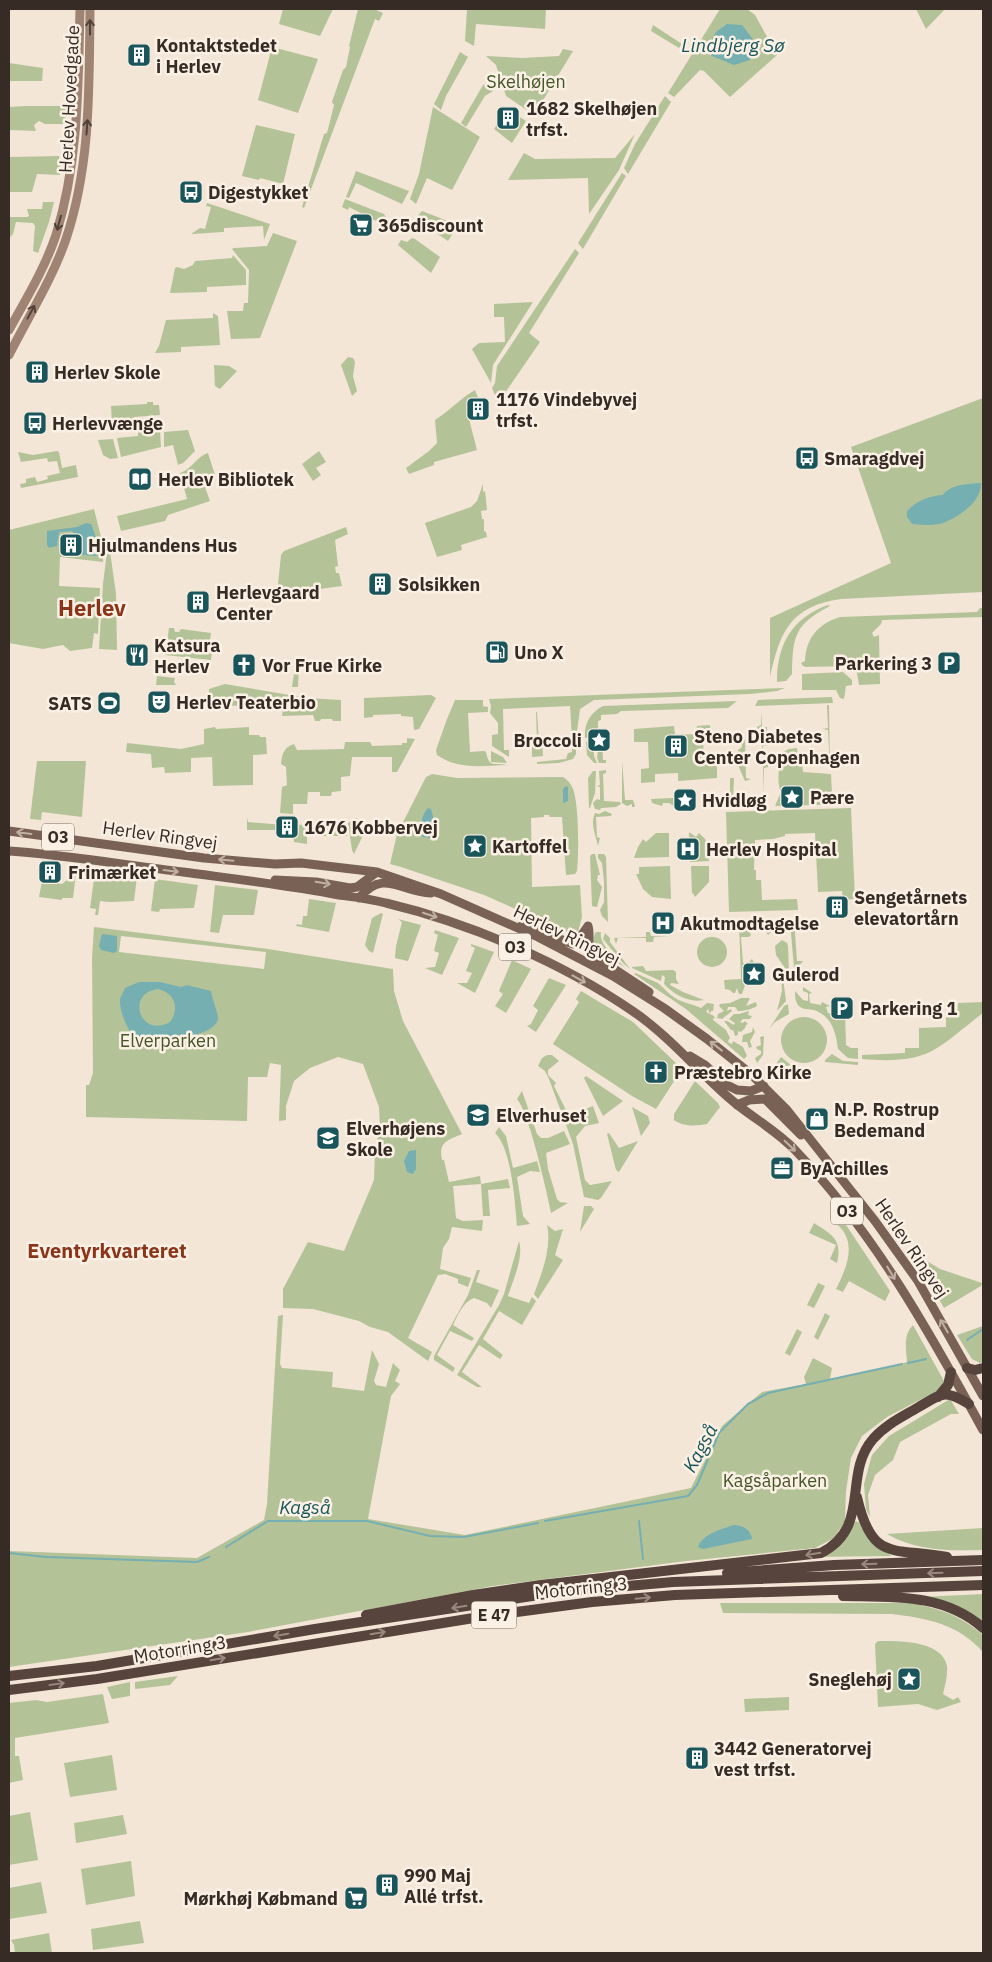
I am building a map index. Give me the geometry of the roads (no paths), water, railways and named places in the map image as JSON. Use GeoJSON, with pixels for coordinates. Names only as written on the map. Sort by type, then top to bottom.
{"type":"FeatureCollection","features":[{"type":"Feature","properties":{"kind":"highway"},"geometry":{"type":"LineString","coordinates":[[968,1368],[975,1370],[983,1368]]}},
{"type":"Feature","properties":{"kind":"highway"},"geometry":{"type":"LineString","coordinates":[[315,1629],[357,1616],[473,1595],[663,1570],[821,1553],[841,1539],[848,1529],[863,1454],[873,1439],[887,1426],[938,1396],[948,1385],[951,1372]]}},
{"type":"Feature","properties":{"kind":"highway"},"geometry":{"type":"LineString","coordinates":[[938,1396],[953,1395],[969,1404]]}},
{"type":"Feature","properties":{"kind":"highway"},"geometry":{"type":"LineString","coordinates":[[856,1491],[866,1529],[882,1546],[892,1551],[937,1555],[970,1561]]}},
{"type":"Feature","properties":{"kind":"highway"},"geometry":{"type":"LineString","coordinates":[[663,1570],[983,1560]]}},
{"type":"Feature","properties":{"kind":"highway"},"geometry":{"type":"LineString","coordinates":[[673,1582],[714,1574],[834,1565]]}},
{"type":"Feature","properties":{"kind":"highway","name":"Motorring 3"},"geometry":{"type":"LineString","coordinates":[[9,1676],[96,1666],[315,1629],[558,1592],[673,1582],[983,1571]]}},
{"type":"Feature","properties":{"kind":"highway","name":"Motorring 3"},"geometry":{"type":"LineString","coordinates":[[9,1690],[97,1679],[486,1616],[592,1602],[675,1595],[983,1585]]}},
{"type":"Feature","properties":{"kind":"highway"},"geometry":{"type":"LineString","coordinates":[[783,1592],[805,1596],[877,1596],[926,1600],[966,1614],[983,1628]]}},
{"type":"Feature","properties":{"kind":"main road","name":"Herlev Hovedgade"},"geometry":{"type":"LineString","coordinates":[[9,330],[43,266],[55,235],[70,175],[78,114],[80,9]]}},
{"type":"Feature","properties":{"kind":"main road","name":"Herlev Hovedgade"},"geometry":{"type":"LineString","coordinates":[[9,355],[51,273],[65,240],[78,196],[85,161],[90,90],[90,9]]}},
{"type":"Feature","properties":{"kind":"main road","name":"Herlev Ringvej"},"geometry":{"type":"LineString","coordinates":[[9,831],[204,858],[275,864],[301,863],[371,877],[441,894],[538,937],[613,976],[681,1020],[764,1086],[787,1110],[876,1221],[918,1281],[968,1368]]}},
{"type":"Feature","properties":{"kind":"main road","name":"Herlev Ringvej"},"geometry":{"type":"LineString","coordinates":[[9,851],[257,881],[383,902],[445,920],[493,937],[559,968],[601,991],[637,1014],[738,1105],[777,1133],[792,1147],[836,1197],[886,1264],[951,1372]]}},
{"type":"Feature","properties":{"kind":"main road"},"geometry":{"type":"LineString","coordinates":[[257,881],[287,879],[350,888],[357,887],[371,877]]}},
{"type":"Feature","properties":{"kind":"main road"},"geometry":{"type":"LineString","coordinates":[[371,877],[377,883],[385,883],[422,893],[441,894]]}},
{"type":"Feature","properties":{"kind":"main road"},"geometry":{"type":"LineString","coordinates":[[359,898],[371,877]]}},
{"type":"Feature","properties":{"kind":"main road"},"geometry":{"type":"LineString","coordinates":[[371,877],[374,898],[383,902]]}},
{"type":"Feature","properties":{"kind":"main road"},"geometry":{"type":"LineString","coordinates":[[488,915],[528,926],[573,944],[576,943],[588,926],[590,932],[588,948],[593,955],[667,1004],[681,1020]]}},
{"type":"Feature","properties":{"kind":"main road"},"geometry":{"type":"LineString","coordinates":[[675,1047],[705,1065],[727,1085],[736,1090],[751,1091],[764,1086]]}},
{"type":"Feature","properties":{"kind":"main road"},"geometry":{"type":"LineString","coordinates":[[738,1105],[749,1100],[765,1099],[806,1141],[822,1153]]}},
{"type":"Feature","properties":{"kind":"main road","name":"O3"},"geometry":{"type":"LineString","coordinates":[[968,1368],[983,1396]]}},
{"type":"Feature","properties":{"kind":"main road","name":"O3"},"geometry":{"type":"LineString","coordinates":[[951,1372],[983,1430]]}},
{"type":"Feature","properties":{"kind":"water","name":"Lindbjerg Sø"},"geometry":{"type":"Polygon","coordinates":[[[727,24],[742,25],[752,38],[757,50],[750,60],[734,65],[712,56],[708,48],[716,32],[727,24]]]}},
{"type":"Feature","properties":{"kind":"water"},"geometry":{"type":"Polygon","coordinates":[[[981,483],[978,496],[974,502],[968,508],[943,523],[935,525],[912,524],[907,517],[907,511],[923,500],[943,495],[950,489],[965,484],[981,483]]]}},
{"type":"Feature","properties":{"kind":"water"},"geometry":{"type":"Polygon","coordinates":[[[86,523],[91,524],[94,532],[97,556],[83,555],[78,551],[76,536],[72,531],[59,532],[57,546],[49,548],[47,545],[47,531],[77,527],[86,523]]]}},
{"type":"Feature","properties":{"kind":"water"},"geometry":{"type":"Polygon","coordinates":[[[566,786],[568,787],[568,801],[563,803],[563,789],[566,786]]]}},
{"type":"Feature","properties":{"kind":"water"},"geometry":{"type":"Polygon","coordinates":[[[428,808],[431,809],[439,839],[420,835],[424,813],[428,808]]]}},
{"type":"Feature","properties":{"kind":"water"},"geometry":{"type":"Polygon","coordinates":[[[102,934],[117,936],[117,951],[114,953],[101,950],[99,946],[102,934]]]}},
{"type":"Feature","properties":{"kind":"water"},"geometry":{"type":"Polygon","coordinates":[[[139,982],[160,982],[181,987],[187,985],[211,991],[218,1020],[208,1030],[191,1036],[142,1041],[137,1039],[129,1030],[123,1017],[120,999],[125,988],[139,982]],[[158,989],[148,992],[142,998],[139,1006],[140,1013],[144,1020],[151,1025],[160,1026],[170,1022],[175,1012],[172,998],[164,991],[158,989]]]}},
{"type":"Feature","properties":{"kind":"water"},"geometry":{"type":"Polygon","coordinates":[[[416,1150],[416,1169],[413,1174],[407,1172],[404,1161],[409,1151],[416,1150]]]}},
{"type":"Feature","properties":{"kind":"water"},"geometry":{"type":"Polygon","coordinates":[[[734,1525],[746,1529],[752,1539],[703,1549],[698,1547],[700,1542],[708,1535],[734,1525]]]}},
{"type":"Feature","properties":{"kind":"waterway","name":"Kagså"},"geometry":{"type":"LineString","coordinates":[[967,1340],[983,1329]]}},
{"type":"Feature","properties":{"kind":"waterway","name":"Kagså"},"geometry":{"type":"LineString","coordinates":[[908,1363],[926,1359]]}},
{"type":"Feature","properties":{"kind":"waterway","name":"Kagså"},"geometry":{"type":"LineString","coordinates":[[545,1521],[688,1496],[697,1485],[719,1433],[748,1404],[768,1393],[902,1364]]}},
{"type":"Feature","properties":{"kind":"waterway","name":"Kagså"},"geometry":{"type":"LineString","coordinates":[[226,1547],[268,1521],[367,1521],[430,1536],[464,1537],[538,1523]]}},
{"type":"Feature","properties":{"kind":"waterway"},"geometry":{"type":"LineString","coordinates":[[639,1521],[643,1559]]}},
{"type":"Feature","properties":{"kind":"waterway","name":"Kagså"},"geometry":{"type":"LineString","coordinates":[[9,1553],[46,1557],[197,1562],[209,1557]]}},
{"type":"Feature","properties":{"kind":"place","name":"Kontaktstedet i Herlev"},"geometry":{"type":"Point","coordinates":[139,55]}},
{"type":"Feature","properties":{"kind":"place","name":"1682 Skelhøjen trfst."},"geometry":{"type":"Point","coordinates":[508,118]}},
{"type":"Feature","properties":{"kind":"place","name":"Digestykket"},"geometry":{"type":"Point","coordinates":[191,192]}},
{"type":"Feature","properties":{"kind":"place","name":"365discount"},"geometry":{"type":"Point","coordinates":[361,225]}},
{"type":"Feature","properties":{"kind":"place","name":"Herlev Skole"},"geometry":{"type":"Point","coordinates":[37,372]}},
{"type":"Feature","properties":{"kind":"place","name":"1176 Vindebyvej trfst."},"geometry":{"type":"Point","coordinates":[478,409]}},
{"type":"Feature","properties":{"kind":"place","name":"Herlevvænge"},"geometry":{"type":"Point","coordinates":[35,423]}},
{"type":"Feature","properties":{"kind":"place","name":"Smaragdvej"},"geometry":{"type":"Point","coordinates":[807,458]}},
{"type":"Feature","properties":{"kind":"place","name":"Herlev Bibliotek"},"geometry":{"type":"Point","coordinates":[140,479]}},
{"type":"Feature","properties":{"kind":"place","name":"Hjulmandens Hus"},"geometry":{"type":"Point","coordinates":[71,545]}},
{"type":"Feature","properties":{"kind":"place","name":"Solsikken"},"geometry":{"type":"Point","coordinates":[380,584]}},
{"type":"Feature","properties":{"kind":"place","name":"Herlevgaard Center"},"geometry":{"type":"Point","coordinates":[198,602]}},
{"type":"Feature","properties":{"kind":"place","name":"Uno X"},"geometry":{"type":"Point","coordinates":[497,652]}},
{"type":"Feature","properties":{"kind":"place","name":"Katsura Herlev"},"geometry":{"type":"Point","coordinates":[137,655]}},
{"type":"Feature","properties":{"kind":"place","name":"Parkering 3"},"geometry":{"type":"Point","coordinates":[949,663]}},
{"type":"Feature","properties":{"kind":"place","name":"Vor Frue Kirke"},"geometry":{"type":"Point","coordinates":[244,665]}},
{"type":"Feature","properties":{"kind":"place","name":"Herlev Teaterbio"},"geometry":{"type":"Point","coordinates":[159,702]}},
{"type":"Feature","properties":{"kind":"place","name":"SATS"},"geometry":{"type":"Point","coordinates":[109,703]}},
{"type":"Feature","properties":{"kind":"place","name":"Broccoli"},"geometry":{"type":"Point","coordinates":[599,740]}},
{"type":"Feature","properties":{"kind":"place","name":"Steno Diabetes Center Copenhagen"},"geometry":{"type":"Point","coordinates":[676,746]}},
{"type":"Feature","properties":{"kind":"place","name":"Pære"},"geometry":{"type":"Point","coordinates":[792,797]}},
{"type":"Feature","properties":{"kind":"place","name":"Hvidløg"},"geometry":{"type":"Point","coordinates":[685,800]}},
{"type":"Feature","properties":{"kind":"place","name":"1676 Kobbervej"},"geometry":{"type":"Point","coordinates":[287,827]}},
{"type":"Feature","properties":{"kind":"place","name":"Kartoffel"},"geometry":{"type":"Point","coordinates":[475,846]}},
{"type":"Feature","properties":{"kind":"place","name":"Herlev Hospital"},"geometry":{"type":"Point","coordinates":[688,849]}},
{"type":"Feature","properties":{"kind":"place","name":"Frimærket"},"geometry":{"type":"Point","coordinates":[50,872]}},
{"type":"Feature","properties":{"kind":"place","name":"Sengetårnets elevatortårn"},"geometry":{"type":"Point","coordinates":[837,907]}},
{"type":"Feature","properties":{"kind":"place","name":"Akutmodtagelse"},"geometry":{"type":"Point","coordinates":[663,923]}},
{"type":"Feature","properties":{"kind":"place","name":"Gulerod"},"geometry":{"type":"Point","coordinates":[754,974]}},
{"type":"Feature","properties":{"kind":"place","name":"Parkering 1"},"geometry":{"type":"Point","coordinates":[842,1008]}},
{"type":"Feature","properties":{"kind":"place","name":"Præstebro Kirke"},"geometry":{"type":"Point","coordinates":[656,1072]}},
{"type":"Feature","properties":{"kind":"place","name":"Elverhuset"},"geometry":{"type":"Point","coordinates":[478,1115]}},
{"type":"Feature","properties":{"kind":"place","name":"N.P. Rostrup Bedemand"},"geometry":{"type":"Point","coordinates":[817,1119]}},
{"type":"Feature","properties":{"kind":"place","name":"Elverhøjens Skole"},"geometry":{"type":"Point","coordinates":[328,1138]}},
{"type":"Feature","properties":{"kind":"place","name":"ByAchilles"},"geometry":{"type":"Point","coordinates":[782,1168]}},
{"type":"Feature","properties":{"kind":"place","name":"Sneglehøj"},"geometry":{"type":"Point","coordinates":[909,1679]}},
{"type":"Feature","properties":{"kind":"place","name":"3442 Generatorvej vest trfst."},"geometry":{"type":"Point","coordinates":[697,1758]}},
{"type":"Feature","properties":{"kind":"place","name":"990 Maj Allé trfst."},"geometry":{"type":"Point","coordinates":[387,1885]}},
{"type":"Feature","properties":{"kind":"place","name":"Mørkhøj Købmand"},"geometry":{"type":"Point","coordinates":[356,1898]}},
{"type":"Feature","properties":{"kind":"district","name":"Herlev"},"geometry":{"type":"Point","coordinates":[92,607]}},
{"type":"Feature","properties":{"kind":"district","name":"Eventyrkvarteret"},"geometry":{"type":"Point","coordinates":[107,1250]}},
{"type":"Feature","properties":{"kind":"park label","name":"Skelhøjen"},"geometry":{"type":"Point","coordinates":[526,81]}},
{"type":"Feature","properties":{"kind":"park label","name":"Elverparken"},"geometry":{"type":"Point","coordinates":[168,1040]}},
{"type":"Feature","properties":{"kind":"park label","name":"Kagsåparken"},"geometry":{"type":"Point","coordinates":[775,1480]}}]}
